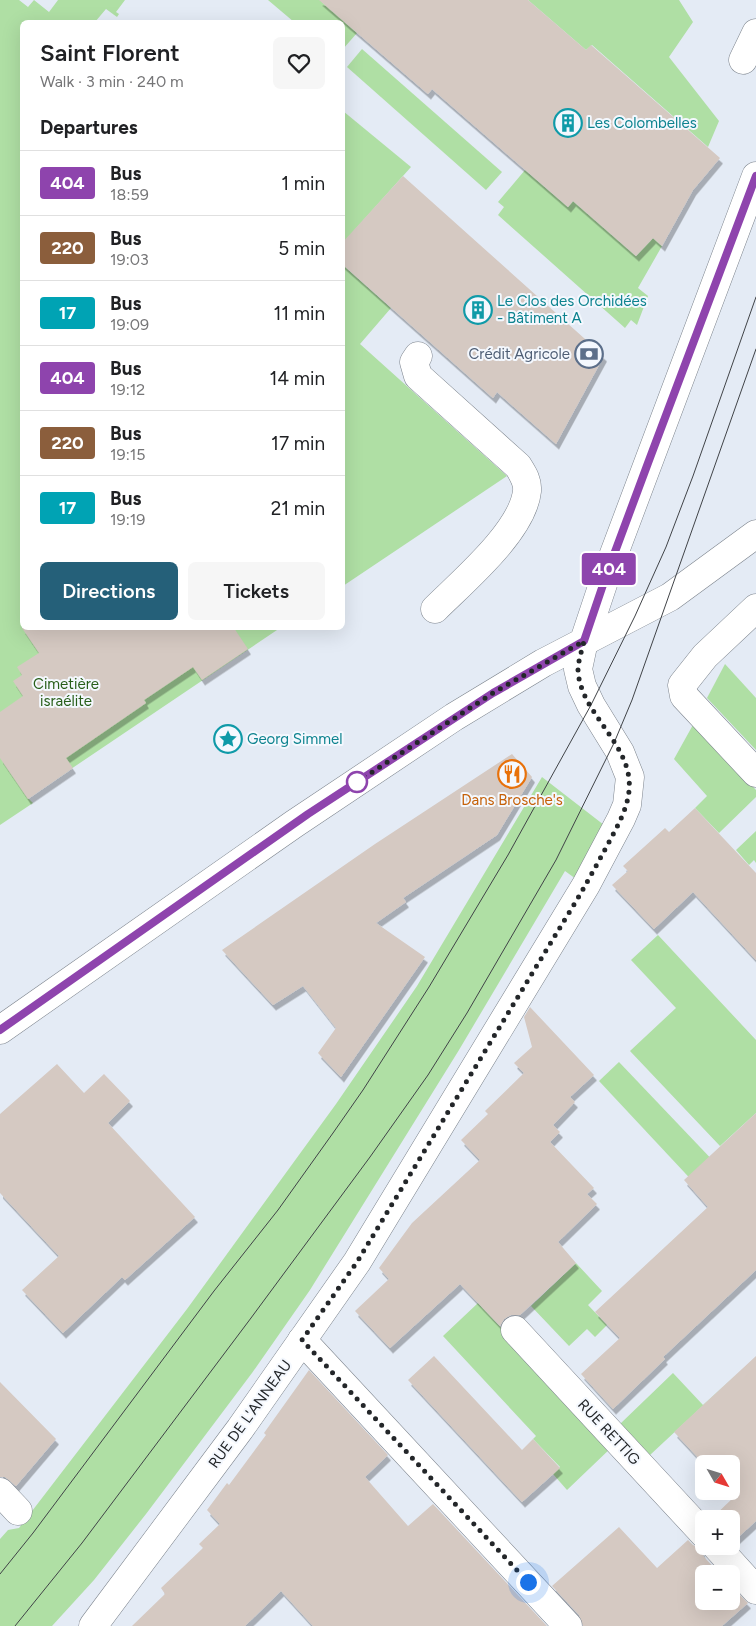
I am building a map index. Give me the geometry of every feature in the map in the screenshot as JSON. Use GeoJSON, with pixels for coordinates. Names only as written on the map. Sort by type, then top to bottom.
{"type":"FeatureCollection","features":[{"type":"Feature","properties":{"kind":"street"},"geometry":{"type":"LineString","coordinates":[[743,60],[756,33]]}},
{"type":"Feature","properties":{"kind":"street","name":"RUE DE L'ANNEAU"},"geometry":{"type":"LineString","coordinates":[[93,1626],[240,1429],[357,1262],[586,885],[621,820],[627,805],[630,778],[620,752],[591,705],[582,686],[578,669],[584,641],[606,576],[756,176]]}},
{"type":"Feature","properties":{"kind":"street"},"geometry":{"type":"LineString","coordinates":[[418,356],[414,362],[418,376],[518,466],[525,477],[527,490],[522,509],[512,527],[490,553],[435,608]]}},
{"type":"Feature","properties":{"kind":"street"},"geometry":{"type":"LineString","coordinates":[[0,1030],[302,818],[493,693],[584,641],[670,597],[756,534]]}},
{"type":"Feature","properties":{"kind":"street"},"geometry":{"type":"LineString","coordinates":[[756,608],[705,656],[682,685],[684,696],[756,773]]}},
{"type":"Feature","properties":{"kind":"street","name":"RUE RETTIG"},"geometry":{"type":"LineString","coordinates":[[515,1330],[695,1524]]}},
{"type":"Feature","properties":{"kind":"street"},"geometry":{"type":"LineString","coordinates":[[302,1340],[568,1626]]}},
{"type":"Feature","properties":{"kind":"street"},"geometry":{"type":"LineString","coordinates":[[0,1492],[18,1512]]}},
{"type":"Feature","properties":{"kind":"street"},"geometry":{"type":"LineString","coordinates":[[724,1555],[756,1590]]}},
{"type":"Feature","properties":{"kind":"green space","name":"Cimetière israélite"},"geometry":{"type":"Polygon","coordinates":[[[0,0],[19,0],[28,7],[34,0],[49,12],[58,0],[125,0],[116,12],[119,14],[117,17],[106,9],[97,20],[20,20],[20,630],[277,630],[28,798],[33,803],[0,825],[0,0]]]}},
{"type":"Feature","properties":{"kind":"green space"},"geometry":{"type":"Polygon","coordinates":[[[268,0],[323,0],[322,2],[342,20],[292,20],[268,0]]]}},
{"type":"Feature","properties":{"kind":"green space"},"geometry":{"type":"Polygon","coordinates":[[[528,0],[679,0],[693,22],[669,57],[719,121],[708,147],[592,45],[586,50],[528,0]]]}},
{"type":"Feature","properties":{"kind":"green space"},"geometry":{"type":"Polygon","coordinates":[[[345,22],[357,33],[345,47],[345,22]]]}},
{"type":"Feature","properties":{"kind":"green space"},"geometry":{"type":"Polygon","coordinates":[[[362,49],[502,172],[486,190],[347,67],[362,49]]]}},
{"type":"Feature","properties":{"kind":"green space"},"geometry":{"type":"Polygon","coordinates":[[[345,113],[411,167],[345,241],[345,113]]]}},
{"type":"Feature","properties":{"kind":"green space"},"geometry":{"type":"Polygon","coordinates":[[[525,170],[568,207],[573,201],[636,256],[653,238],[662,246],[638,288],[648,296],[637,325],[631,320],[625,328],[498,215],[504,207],[498,202],[525,170]]]}},
{"type":"Feature","properties":{"kind":"green space"},"geometry":{"type":"Polygon","coordinates":[[[345,267],[391,308],[360,344],[507,476],[345,585],[345,267]]]}},
{"type":"Feature","properties":{"kind":"green space"},"geometry":{"type":"Polygon","coordinates":[[[725,664],[756,698],[756,750],[707,698],[725,664]]]}},
{"type":"Feature","properties":{"kind":"green space"},"geometry":{"type":"Polygon","coordinates":[[[694,723],[756,790],[756,797],[719,833],[695,808],[707,796],[674,759],[694,723]]]}},
{"type":"Feature","properties":{"kind":"green space"},"geometry":{"type":"Polygon","coordinates":[[[542,777],[604,825],[576,879],[565,871],[459,1050],[310,1290],[252,1373],[146,1514],[94,1580],[52,1626],[0,1626],[0,1539],[8,1530],[19,1528],[187,1309],[336,1104],[417,986],[542,777]]]}},
{"type":"Feature","properties":{"kind":"green space"},"geometry":{"type":"Polygon","coordinates":[[[756,831],[756,863],[754,860],[749,865],[736,850],[756,831]]]}},
{"type":"Feature","properties":{"kind":"green space"},"geometry":{"type":"Polygon","coordinates":[[[658,935],[756,1040],[756,1113],[720,1146],[630,1051],[676,1008],[631,960],[658,935]]]}},
{"type":"Feature","properties":{"kind":"green space"},"geometry":{"type":"Polygon","coordinates":[[[619,1062],[739,1188],[713,1203],[599,1081],[619,1062]]]}},
{"type":"Feature","properties":{"kind":"green space"},"geometry":{"type":"Polygon","coordinates":[[[576,1263],[602,1291],[588,1305],[607,1325],[595,1337],[587,1329],[569,1346],[531,1306],[576,1263]]]}},
{"type":"Feature","properties":{"kind":"green space"},"geometry":{"type":"Polygon","coordinates":[[[478,1303],[613,1446],[567,1490],[553,1474],[560,1467],[533,1439],[536,1436],[443,1336],[478,1303]]]}},
{"type":"Feature","properties":{"kind":"green space"},"geometry":{"type":"Polygon","coordinates":[[[673,1373],[703,1405],[738,1373],[650,1455],[620,1424],[673,1373]]]}},
{"type":"Feature","properties":{"kind":"building"},"geometry":{"type":"Polygon","coordinates":[[[319,0],[528,0],[586,50],[591,45],[720,158],[693,190],[662,246],[653,238],[636,256],[573,201],[568,207],[432,89],[428,94],[345,22],[345,20],[342,20],[319,0]]]}},
{"type":"Feature","properties":{"kind":"building","name":"Le Clos des Orchidées - Bâtiment A"},"geometry":{"type":"Polygon","coordinates":[[[403,176],[604,356],[556,444],[497,392],[493,398],[345,267],[345,240],[403,176]]]}},
{"type":"Feature","properties":{"kind":"building"},"geometry":{"type":"Polygon","coordinates":[[[23,630],[235,630],[248,649],[202,680],[193,667],[144,700],[146,703],[66,758],[73,768],[28,799],[0,758],[0,712],[23,696],[13,681],[22,675],[17,667],[39,653],[23,630]]]}},
{"type":"Feature","properties":{"kind":"building"},"geometry":{"type":"Polygon","coordinates":[[[512,754],[532,777],[497,835],[403,898],[406,902],[376,923],[425,957],[341,1077],[318,1053],[336,1028],[303,986],[273,1005],[222,950],[375,844],[512,754]]]}},
{"type":"Feature","properties":{"kind":"building"},"geometry":{"type":"Polygon","coordinates":[[[695,808],[756,873],[756,960],[693,892],[654,929],[612,885],[628,871],[623,866],[665,828],[669,832],[695,808]]]}},
{"type":"Feature","properties":{"kind":"building"},"geometry":{"type":"Polygon","coordinates":[[[530,1007],[594,1075],[570,1097],[575,1102],[553,1125],[560,1132],[550,1142],[594,1188],[587,1194],[597,1204],[558,1242],[576,1263],[520,1315],[511,1315],[504,1319],[500,1326],[460,1284],[390,1348],[355,1311],[389,1279],[379,1268],[412,1223],[480,1160],[461,1140],[488,1114],[485,1111],[524,1073],[514,1063],[532,1047],[524,1017],[530,1007]]]}},
{"type":"Feature","properties":{"kind":"building"},"geometry":{"type":"Polygon","coordinates":[[[57,1064],[84,1093],[104,1074],[130,1101],[108,1123],[195,1217],[125,1280],[122,1277],[63,1333],[22,1290],[59,1256],[0,1193],[0,1114],[57,1064]]]}},
{"type":"Feature","properties":{"kind":"building"},"geometry":{"type":"Polygon","coordinates":[[[756,1113],[756,1270],[663,1357],[665,1359],[613,1409],[581,1374],[620,1338],[595,1312],[708,1207],[684,1180],[756,1113]]]}},
{"type":"Feature","properties":{"kind":"building"},"geometry":{"type":"Polygon","coordinates":[[[434,1356],[522,1450],[533,1439],[560,1468],[522,1502],[408,1380],[434,1356]]]}},
{"type":"Feature","properties":{"kind":"building"},"geometry":{"type":"Polygon","coordinates":[[[756,1356],[756,1521],[740,1536],[740,1510],[720,1510],[731,1500],[740,1500],[740,1455],[696,1455],[674,1432],[756,1356]]]}},
{"type":"Feature","properties":{"kind":"building"},"geometry":{"type":"Polygon","coordinates":[[[309,1370],[388,1455],[365,1477],[408,1526],[433,1504],[547,1626],[313,1626],[281,1591],[245,1626],[132,1626],[165,1594],[161,1588],[203,1548],[199,1544],[220,1524],[207,1510],[227,1483],[229,1485],[266,1435],[264,1433],[309,1370]]]}},
{"type":"Feature","properties":{"kind":"building"},"geometry":{"type":"Polygon","coordinates":[[[0,1382],[56,1439],[16,1486],[5,1477],[0,1477],[0,1382]]]}},
{"type":"Feature","properties":{"kind":"building"},"geometry":{"type":"Polygon","coordinates":[[[619,1527],[657,1568],[688,1540],[695,1546],[695,1555],[703,1555],[712,1565],[695,1565],[695,1610],[740,1610],[740,1595],[748,1603],[722,1626],[583,1626],[579,1615],[552,1586],[619,1527]]]}},
{"type":"Feature","properties":{"kind":"tram line"},"geometry":{"type":"LineString","coordinates":[[0,1574],[33,1533],[214,1291],[278,1210],[333,1133],[429,987],[508,855],[591,705],[635,616],[666,547],[756,297]]}},
{"type":"Feature","properties":{"kind":"tram line"},"geometry":{"type":"LineString","coordinates":[[15,1626],[82,1543],[251,1318],[428,1075],[467,1013],[556,860],[614,743],[632,700],[756,349]]}},
{"type":"Feature","properties":{"kind":"bus line","name":"404"},"geometry":{"type":"LineString","coordinates":[[0,1030],[308,814],[454,717],[543,663],[584,641],[606,576],[756,176]]}},
{"type":"Feature","properties":{"kind":"place","name":"Les Colombelles"},"geometry":{"type":"Point","coordinates":[568,123]}},
{"type":"Feature","properties":{"kind":"place","name":"Le Clos des Orchidées - Bâtiment A"},"geometry":{"type":"Point","coordinates":[478,310]}},
{"type":"Feature","properties":{"kind":"place","name":"Crédit Agricole"},"geometry":{"type":"Point","coordinates":[589,354]}},
{"type":"Feature","properties":{"kind":"place","name":"Georg Simmel"},"geometry":{"type":"Point","coordinates":[228,739]}},
{"type":"Feature","properties":{"kind":"place","name":"Dans Brosche's"},"geometry":{"type":"Point","coordinates":[512,774]}},
{"type":"Feature","properties":{"kind":"route"},"geometry":{"type":"LineString","coordinates":[[357,782],[454,717],[543,663],[584,641],[578,669],[582,686],[591,705],[620,752],[630,778],[627,805],[621,820],[586,885],[357,1262],[302,1340],[528,1582]]}}]}
